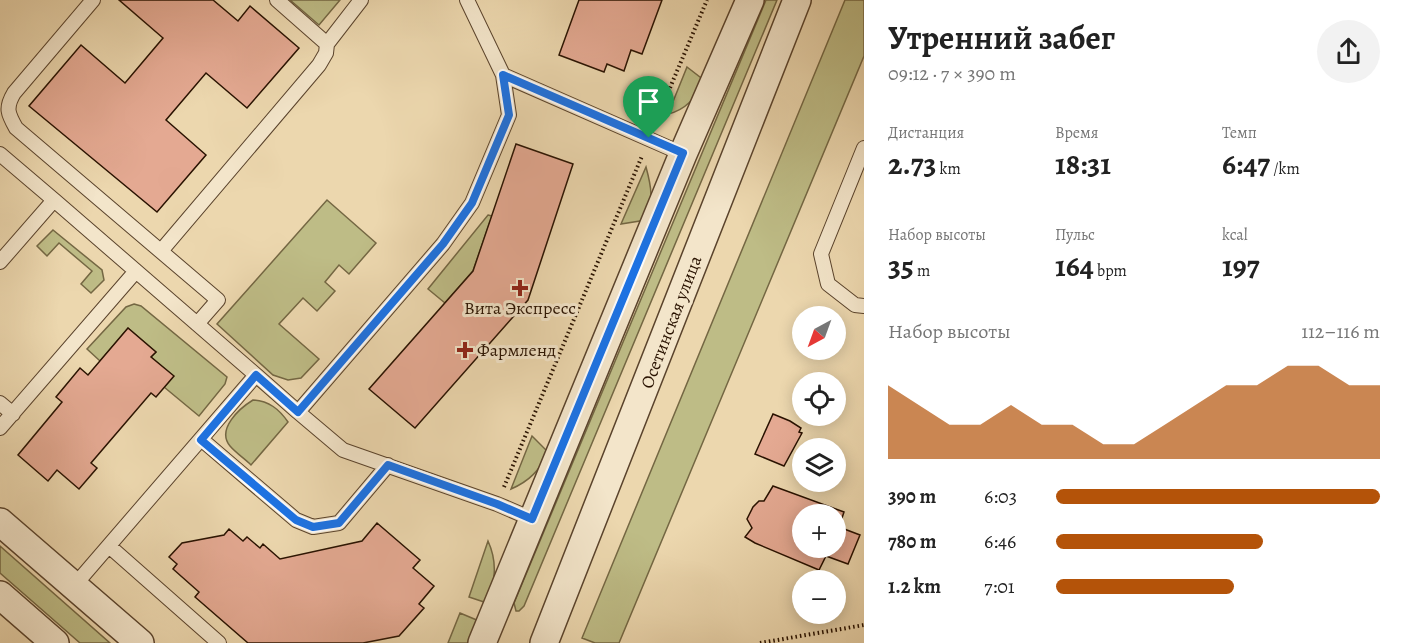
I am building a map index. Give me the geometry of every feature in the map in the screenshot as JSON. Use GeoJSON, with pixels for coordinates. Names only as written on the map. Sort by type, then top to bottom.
{"type":"FeatureCollection","features":[{"type":"Feature","properties":{"kind":"street"},"geometry":{"type":"LineString","coordinates":[[482,643],[683,153],[750,0]]}},
{"type":"Feature","properties":{"kind":"street","name":"Осетинская улица"},"geometry":{"type":"LineString","coordinates":[[544,643],[797,0]]}},
{"type":"Feature","properties":{"kind":"street"},"geometry":{"type":"LineString","coordinates":[[0,522],[140,643]]}},
{"type":"Feature","properties":{"kind":"street"},"geometry":{"type":"LineString","coordinates":[[0,595],[55,643]]}},
{"type":"Feature","properties":{"kind":"lane"},"geometry":{"type":"LineString","coordinates":[[93,0],[14,93],[8,103],[9,117],[16,128],[218,300],[197,324]]}},
{"type":"Feature","properties":{"kind":"lane"},"geometry":{"type":"LineString","coordinates":[[277,0],[327,44]]}},
{"type":"Feature","properties":{"kind":"lane"},"geometry":{"type":"LineString","coordinates":[[161,251],[319,65],[326,53],[327,44],[361,0]]}},
{"type":"Feature","properties":{"kind":"lane"},"geometry":{"type":"LineString","coordinates":[[298,412],[443,244],[472,203],[509,115],[503,75],[467,0]]}},
{"type":"Feature","properties":{"kind":"lane"},"geometry":{"type":"LineString","coordinates":[[503,75],[683,153]]}},
{"type":"Feature","properties":{"kind":"lane"},"geometry":{"type":"LineString","coordinates":[[864,148],[821,254],[828,284],[855,305],[864,306]]}},
{"type":"Feature","properties":{"kind":"lane"},"geometry":{"type":"LineString","coordinates":[[0,154],[343,450],[497,504],[532,519]]}},
{"type":"Feature","properties":{"kind":"lane"},"geometry":{"type":"LineString","coordinates":[[0,262],[54,200]]}},
{"type":"Feature","properties":{"kind":"lane"},"geometry":{"type":"LineString","coordinates":[[0,428],[135,271]]}},
{"type":"Feature","properties":{"kind":"lane"},"geometry":{"type":"LineString","coordinates":[[74,586],[256,375]]}},
{"type":"Feature","properties":{"kind":"lane"},"geometry":{"type":"LineString","coordinates":[[0,403],[13,414]]}},
{"type":"Feature","properties":{"kind":"lane"},"geometry":{"type":"LineString","coordinates":[[201,440],[296,520],[313,527],[339,523],[388,465]]}},
{"type":"Feature","properties":{"kind":"lane"},"geometry":{"type":"LineString","coordinates":[[109,546],[219,643]]}},
{"type":"Feature","properties":{"kind":"path"},"geometry":{"type":"LineString","coordinates":[[504,488],[707,0]]}},
{"type":"Feature","properties":{"kind":"path"},"geometry":{"type":"LineString","coordinates":[[760,643],[864,625]]}},
{"type":"Feature","properties":{"kind":"shaded area"},"geometry":{"type":"Polygon","coordinates":[[[290,0],[340,0],[319,25],[290,0]]]}},
{"type":"Feature","properties":{"kind":"shaded area"},"geometry":{"type":"Polygon","coordinates":[[[766,0],[777,0],[524,606],[516,611],[514,603],[766,0]]]}},
{"type":"Feature","properties":{"kind":"shaded area"},"geometry":{"type":"Polygon","coordinates":[[[845,0],[864,0],[864,56],[619,643],[595,643],[582,638],[845,0]]]}},
{"type":"Feature","properties":{"kind":"shaded area"},"geometry":{"type":"Polygon","coordinates":[[[687,67],[705,81],[690,102],[668,114],[687,67]]]}},
{"type":"Feature","properties":{"kind":"shaded area"},"geometry":{"type":"Polygon","coordinates":[[[646,167],[651,194],[646,220],[621,224],[646,167]]]}},
{"type":"Feature","properties":{"kind":"shaded area"},"geometry":{"type":"Polygon","coordinates":[[[327,200],[376,243],[349,274],[339,265],[325,282],[335,291],[317,311],[303,298],[279,324],[319,359],[301,378],[288,380],[273,375],[217,324],[327,200]]]}},
{"type":"Feature","properties":{"kind":"shaded area"},"geometry":{"type":"Polygon","coordinates":[[[488,215],[492,216],[473,271],[445,303],[428,289],[488,215]]]}},
{"type":"Feature","properties":{"kind":"shaded area"},"geometry":{"type":"Polygon","coordinates":[[[53,230],[102,270],[104,280],[91,293],[81,284],[92,271],[59,243],[47,256],[37,246],[53,230]]]}},
{"type":"Feature","properties":{"kind":"shaded area"},"geometry":{"type":"Polygon","coordinates":[[[134,304],[141,306],[227,377],[225,384],[199,416],[164,387],[173,376],[151,357],[156,352],[128,328],[100,361],[87,349],[126,307],[134,304]]]}},
{"type":"Feature","properties":{"kind":"shaded area"},"geometry":{"type":"Polygon","coordinates":[[[253,400],[273,406],[288,422],[251,465],[230,446],[226,433],[231,420],[253,400]]]}},
{"type":"Feature","properties":{"kind":"shaded area"},"geometry":{"type":"Polygon","coordinates":[[[532,436],[549,453],[533,474],[511,489],[532,436]]]}},
{"type":"Feature","properties":{"kind":"shaded area"},"geometry":{"type":"Polygon","coordinates":[[[488,541],[493,557],[494,572],[487,603],[469,597],[488,541]]]}},
{"type":"Feature","properties":{"kind":"shaded area"},"geometry":{"type":"Polygon","coordinates":[[[0,546],[110,643],[80,643],[0,573],[0,546]]]}},
{"type":"Feature","properties":{"kind":"shaded area"},"geometry":{"type":"Polygon","coordinates":[[[460,613],[479,621],[469,643],[448,643],[460,613]]]}},
{"type":"Feature","properties":{"kind":"building"},"geometry":{"type":"Polygon","coordinates":[[[119,0],[213,0],[238,21],[250,6],[299,48],[247,108],[206,73],[166,120],[206,155],[157,212],[29,106],[81,45],[125,83],[163,38],[119,0]]]}},
{"type":"Feature","properties":{"kind":"building"},"geometry":{"type":"Polygon","coordinates":[[[579,0],[662,0],[642,54],[631,50],[624,71],[607,64],[604,72],[559,55],[579,0]]]}},
{"type":"Feature","properties":{"kind":"building"},"geometry":{"type":"Polygon","coordinates":[[[516,144],[573,164],[528,300],[415,428],[369,389],[473,271],[516,144]]]}},
{"type":"Feature","properties":{"kind":"building"},"geometry":{"type":"Polygon","coordinates":[[[128,328],[156,352],[151,357],[174,376],[156,397],[151,393],[91,463],[97,468],[79,489],[57,470],[48,481],[18,455],[62,402],[56,397],[80,368],[88,375],[128,328]]]}},
{"type":"Feature","properties":{"kind":"building"},"geometry":{"type":"Polygon","coordinates":[[[773,414],[790,421],[792,426],[801,428],[799,432],[802,433],[799,438],[792,438],[792,451],[784,466],[755,454],[773,414]]]}},
{"type":"Feature","properties":{"kind":"building"},"geometry":{"type":"Polygon","coordinates":[[[773,486],[822,504],[792,504],[792,558],[825,558],[819,570],[755,543],[745,537],[752,528],[747,519],[759,501],[764,501],[773,486]]]}},
{"type":"Feature","properties":{"kind":"building"},"geometry":{"type":"Polygon","coordinates":[[[377,523],[420,560],[413,568],[434,586],[419,604],[424,608],[399,636],[363,643],[248,643],[195,597],[199,592],[173,569],[177,564],[169,557],[182,543],[224,535],[229,529],[243,541],[247,537],[260,548],[263,544],[280,559],[362,541],[377,523]]]}},
{"type":"Feature","properties":{"kind":"building"},"geometry":{"type":"Polygon","coordinates":[[[846,530],[860,535],[848,564],[832,558],[846,558],[846,530]]]}},
{"type":"Feature","properties":{"kind":"place","name":"Вита Экспресс"},"geometry":{"type":"Point","coordinates":[520,288]}},
{"type":"Feature","properties":{"kind":"place","name":"Фармленд"},"geometry":{"type":"Point","coordinates":[465,350]}},
{"type":"Feature","properties":{"kind":"route"},"geometry":{"type":"LineString","coordinates":[[503,75],[649,138],[683,153],[532,519],[388,465],[339,523],[313,527],[296,520],[201,440],[256,375],[298,412],[443,244],[472,203],[509,115],[503,75]]}}]}
